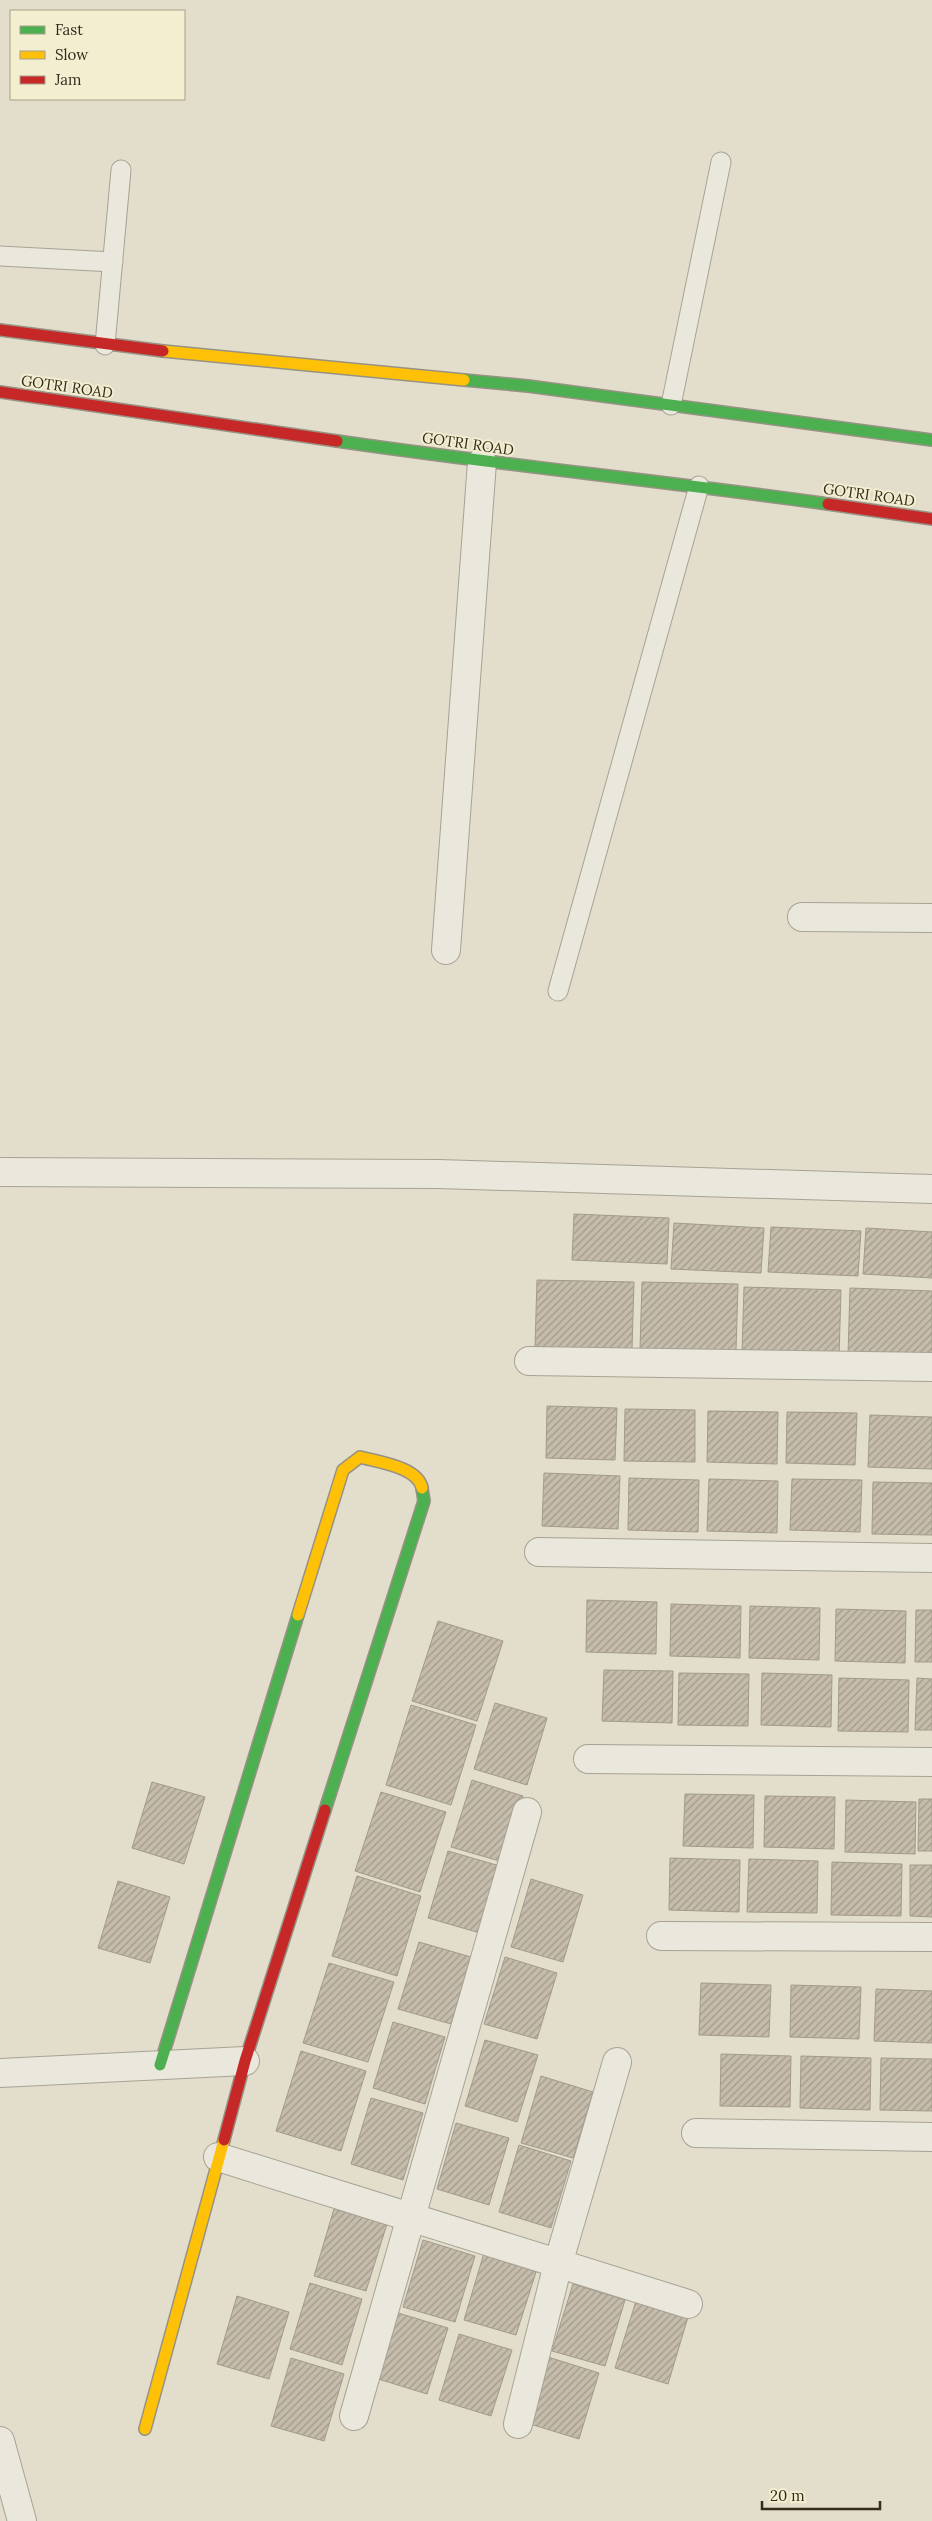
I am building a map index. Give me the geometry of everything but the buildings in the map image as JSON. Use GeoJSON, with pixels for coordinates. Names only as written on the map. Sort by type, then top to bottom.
{"type":"FeatureCollection","features":[{"type":"Feature","properties":{"kind":"main road"},"geometry":{"type":"LineString","coordinates":[[0,330],[105,345],[528,386],[932,440]]}},
{"type":"Feature","properties":{"kind":"main road","name":"GOTRI ROAD"},"geometry":{"type":"LineString","coordinates":[[0,392],[482,462],[699,486],[932,519]]}},
{"type":"Feature","properties":{"kind":"main road"},"geometry":{"type":"LineString","coordinates":[[145,2429],[245,2061],[424,1501],[421,1484],[405,1469],[382,1461],[360,1457],[343,1470],[160,2065]]}},
{"type":"Feature","properties":{"kind":"street"},"geometry":{"type":"LineString","coordinates":[[446,950],[482,462]]}},
{"type":"Feature","properties":{"kind":"street"},"geometry":{"type":"LineString","coordinates":[[802,917],[932,918]]}},
{"type":"Feature","properties":{"kind":"street"},"geometry":{"type":"LineString","coordinates":[[0,1172],[439,1174],[932,1189]]}},
{"type":"Feature","properties":{"kind":"street"},"geometry":{"type":"LineString","coordinates":[[529,1361],[932,1367]]}},
{"type":"Feature","properties":{"kind":"street"},"geometry":{"type":"LineString","coordinates":[[539,1552],[932,1558]]}},
{"type":"Feature","properties":{"kind":"street"},"geometry":{"type":"LineString","coordinates":[[588,1759],[932,1762]]}},
{"type":"Feature","properties":{"kind":"street"},"geometry":{"type":"LineString","coordinates":[[354,2416],[409,2217],[527,1812]]}},
{"type":"Feature","properties":{"kind":"street"},"geometry":{"type":"LineString","coordinates":[[661,1936],[932,1938]]}},
{"type":"Feature","properties":{"kind":"street"},"geometry":{"type":"LineString","coordinates":[[0,2073],[245,2061]]}},
{"type":"Feature","properties":{"kind":"street"},"geometry":{"type":"LineString","coordinates":[[518,2424],[558,2264],[617,2062]]}},
{"type":"Feature","properties":{"kind":"street"},"geometry":{"type":"LineString","coordinates":[[696,2133],[932,2137]]}},
{"type":"Feature","properties":{"kind":"street"},"geometry":{"type":"LineString","coordinates":[[218,2157],[688,2304]]}},
{"type":"Feature","properties":{"kind":"street"},"geometry":{"type":"LineString","coordinates":[[0,2441],[22,2521]]}},
{"type":"Feature","properties":{"kind":"lane"},"geometry":{"type":"LineString","coordinates":[[671,405],[721,162]]}},
{"type":"Feature","properties":{"kind":"lane"},"geometry":{"type":"LineString","coordinates":[[105,345],[121,170]]}},
{"type":"Feature","properties":{"kind":"lane"},"geometry":{"type":"LineString","coordinates":[[0,256],[113,262]]}},
{"type":"Feature","properties":{"kind":"lane"},"geometry":{"type":"LineString","coordinates":[[558,991],[699,486]]}},
{"type":"Feature","properties":{"kind":"traffic: fast"},"geometry":{"type":"LineString","coordinates":[[464,380],[528,386],[932,440]]}},
{"type":"Feature","properties":{"kind":"traffic: fast"},"geometry":{"type":"LineString","coordinates":[[337,441],[828,504]]}},
{"type":"Feature","properties":{"kind":"traffic: fast"},"geometry":{"type":"LineString","coordinates":[[325,1810],[424,1501],[422,1488]]}},
{"type":"Feature","properties":{"kind":"traffic: fast"},"geometry":{"type":"LineString","coordinates":[[160,2065],[298,1615]]}},
{"type":"Feature","properties":{"kind":"traffic: slow"},"geometry":{"type":"LineString","coordinates":[[163,351],[464,380]]}},
{"type":"Feature","properties":{"kind":"traffic: slow"},"geometry":{"type":"LineString","coordinates":[[298,1615],[343,1470],[360,1457],[405,1470],[419,1481],[422,1488]]}},
{"type":"Feature","properties":{"kind":"traffic: slow"},"geometry":{"type":"LineString","coordinates":[[145,2429],[224,2140]]}},
{"type":"Feature","properties":{"kind":"traffic: jam"},"geometry":{"type":"LineString","coordinates":[[0,330],[163,351]]}},
{"type":"Feature","properties":{"kind":"traffic: jam"},"geometry":{"type":"LineString","coordinates":[[0,392],[337,441]]}},
{"type":"Feature","properties":{"kind":"traffic: jam"},"geometry":{"type":"LineString","coordinates":[[828,504],[932,519]]}},
{"type":"Feature","properties":{"kind":"traffic: jam"},"geometry":{"type":"LineString","coordinates":[[224,2140],[245,2061],[325,1810]]}}]}
